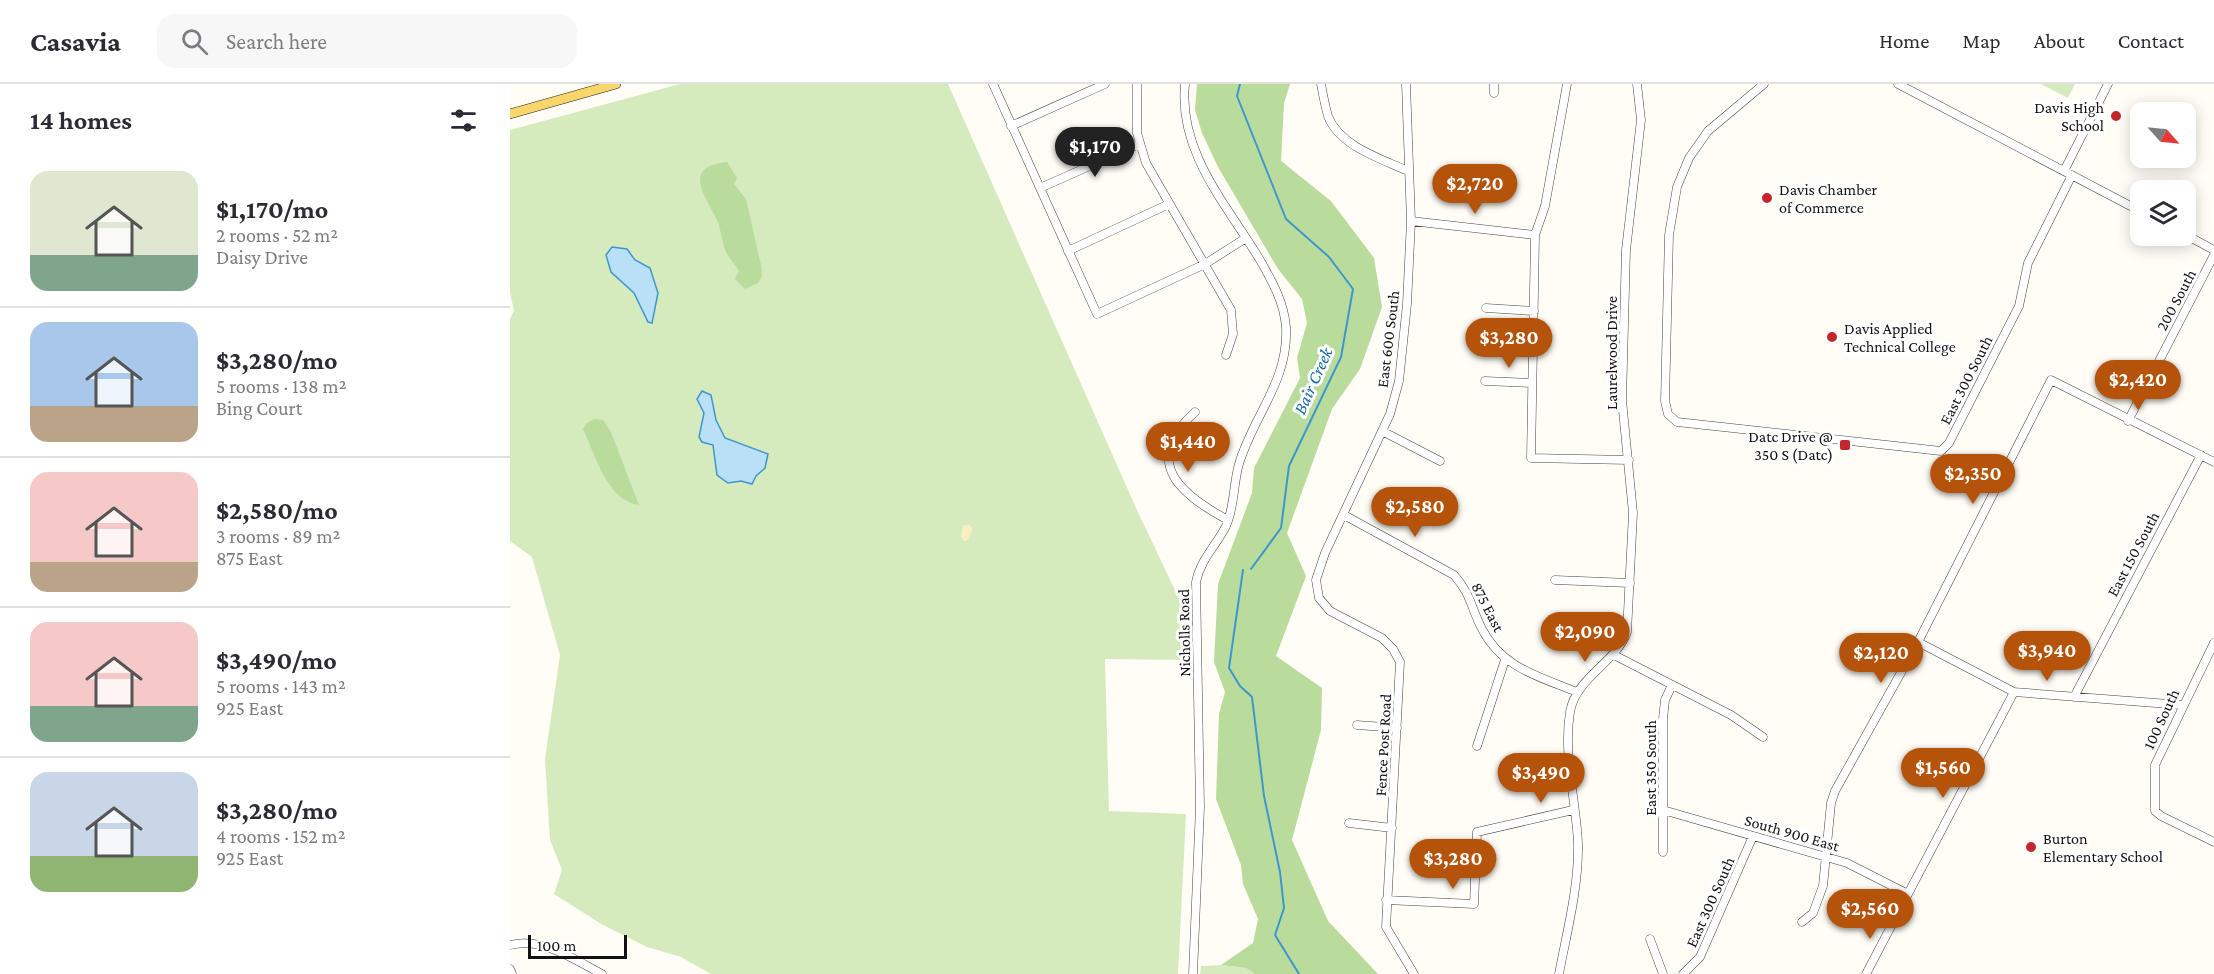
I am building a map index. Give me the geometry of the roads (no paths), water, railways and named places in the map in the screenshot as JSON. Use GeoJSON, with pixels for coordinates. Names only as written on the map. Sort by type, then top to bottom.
{"type":"FeatureCollection","features":[{"type":"Feature","properties":{"kind":"main road"},"geometry":{"type":"LineString","coordinates":[[510,114],[616,84]]}},
{"type":"Feature","properties":{"kind":"street"},"geometry":{"type":"LineString","coordinates":[[993,84],[1097,314],[1205,264],[1246,238]]}},
{"type":"Feature","properties":{"kind":"street"},"geometry":{"type":"LineString","coordinates":[[1011,126],[1105,84]]}},
{"type":"Feature","properties":{"kind":"street"},"geometry":{"type":"LineString","coordinates":[[1137,84],[1135,114],[1139,144],[1151,174],[1231,309],[1233,334],[1226,355]]}},
{"type":"Feature","properties":{"kind":"street","name":"Nicholls Road"},"geometry":{"type":"LineString","coordinates":[[1185,84],[1184,118],[1191,145],[1281,301],[1286,328],[1286,348],[1279,380],[1239,463],[1228,520],[1199,569],[1196,589],[1200,807],[1193,974]]}},
{"type":"Feature","properties":{"kind":"street"},"geometry":{"type":"LineString","coordinates":[[1321,84],[1329,118],[1341,135],[1372,155],[1408,171]]}},
{"type":"Feature","properties":{"kind":"street","name":"East 600 South"},"geometry":{"type":"LineString","coordinates":[[1325,553],[1382,431],[1399,381],[1407,304],[1411,221],[1406,84]]}},
{"type":"Feature","properties":{"kind":"street"},"geometry":{"type":"LineString","coordinates":[[1494,84],[1494,93]]}},
{"type":"Feature","properties":{"kind":"street"},"geometry":{"type":"LineString","coordinates":[[1567,84],[1545,206],[1535,235],[1531,458],[1629,460]]}},
{"type":"Feature","properties":{"kind":"street","name":"Laurelwood Drive"},"geometry":{"type":"LineString","coordinates":[[1577,692],[1614,655],[1623,644],[1627,632],[1633,513],[1622,388],[1626,250],[1641,120],[1637,84]]}},
{"type":"Feature","properties":{"kind":"street","name":"East 300 South"},"geometry":{"type":"LineString","coordinates":[[1764,84],[1708,131],[1689,158],[1672,202],[1668,235],[1665,401],[1668,414],[1677,422],[1922,451],[1941,451],[1949,443],[2019,306],[2028,263],[2072,175]]}},
{"type":"Feature","properties":{"kind":"street"},"geometry":{"type":"LineString","coordinates":[[1898,84],[2130,207]]}},
{"type":"Feature","properties":{"kind":"street"},"geometry":{"type":"LineString","coordinates":[[2064,171],[2108,84]]}},
{"type":"Feature","properties":{"kind":"street"},"geometry":{"type":"LineString","coordinates":[[1040,188],[1139,144]]}},
{"type":"Feature","properties":{"kind":"street"},"geometry":{"type":"LineString","coordinates":[[1068,251],[1169,204]]}},
{"type":"Feature","properties":{"kind":"street"},"geometry":{"type":"LineString","coordinates":[[1411,221],[1535,235]]}},
{"type":"Feature","properties":{"kind":"street"},"geometry":{"type":"LineString","coordinates":[[2196,240],[2214,250]]}},
{"type":"Feature","properties":{"kind":"street","name":"200 South"},"geometry":{"type":"LineString","coordinates":[[2128,421],[2214,255]]}},
{"type":"Feature","properties":{"kind":"street"},"geometry":{"type":"LineString","coordinates":[[1486,308],[1534,311]]}},
{"type":"Feature","properties":{"kind":"street"},"geometry":{"type":"LineString","coordinates":[[1802,922],[1813,913],[1820,895],[1831,803],[1918,642],[2051,380],[2128,421],[2214,462]]}},
{"type":"Feature","properties":{"kind":"street"},"geometry":{"type":"LineString","coordinates":[[1485,381],[1532,383]]}},
{"type":"Feature","properties":{"kind":"street"},"geometry":{"type":"LineString","coordinates":[[1195,412],[1174,435],[1169,450],[1171,466],[1178,483],[1193,501],[1228,520]]}},
{"type":"Feature","properties":{"kind":"street"},"geometry":{"type":"LineString","coordinates":[[1382,431],[1440,461]]}},
{"type":"Feature","properties":{"kind":"street","name":"East 150 South"},"geometry":{"type":"LineString","coordinates":[[2074,697],[2200,455]]}},
{"type":"Feature","properties":{"kind":"street","name":"875 East"},"geometry":{"type":"LineString","coordinates":[[1344,515],[1454,575],[1466,588],[1482,630],[1505,660],[1534,676],[1577,692]]}},
{"type":"Feature","properties":{"kind":"street","name":"Fence Post Road"},"geometry":{"type":"LineString","coordinates":[[1325,553],[1316,580],[1319,597],[1330,611],[1382,638],[1393,648],[1400,662],[1386,927],[1414,974]]}},
{"type":"Feature","properties":{"kind":"street"},"geometry":{"type":"LineString","coordinates":[[1555,580],[1630,583]]}},
{"type":"Feature","properties":{"kind":"street"},"geometry":{"type":"LineString","coordinates":[[1918,642],[2014,692],[2182,705]]}},
{"type":"Feature","properties":{"kind":"street","name":"100 South"},"geometry":{"type":"LineString","coordinates":[[2214,643],[2182,705],[2155,765],[2155,811],[2214,842]]}},
{"type":"Feature","properties":{"kind":"street"},"geometry":{"type":"LineString","coordinates":[[1614,655],[1731,715],[1763,737]]}},
{"type":"Feature","properties":{"kind":"street"},"geometry":{"type":"LineString","coordinates":[[1477,746],[1505,660]]}},
{"type":"Feature","properties":{"kind":"street","name":"East 350 South"},"geometry":{"type":"LineString","coordinates":[[1663,852],[1662,719],[1665,700],[1672,685]]}},
{"type":"Feature","properties":{"kind":"street"},"geometry":{"type":"LineString","coordinates":[[1559,974],[1576,888],[1578,843],[1569,780],[1570,720],[1577,692]]}},
{"type":"Feature","properties":{"kind":"street"},"geometry":{"type":"LineString","coordinates":[[1866,974],[2014,692]]}},
{"type":"Feature","properties":{"kind":"street"},"geometry":{"type":"LineString","coordinates":[[1357,725],[1397,728]]}},
{"type":"Feature","properties":{"kind":"street"},"geometry":{"type":"LineString","coordinates":[[1386,900],[1474,904],[1477,832],[1573,810]]}},
{"type":"Feature","properties":{"kind":"street","name":"South 900 East"},"geometry":{"type":"LineString","coordinates":[[1663,810],[1848,863],[1908,894]]}},
{"type":"Feature","properties":{"kind":"street"},"geometry":{"type":"LineString","coordinates":[[1349,823],[1392,828]]}},
{"type":"Feature","properties":{"kind":"street","name":"East 300 South"},"geometry":{"type":"LineString","coordinates":[[1683,974],[1700,957],[1753,836]]}},
{"type":"Feature","properties":{"kind":"street"},"geometry":{"type":"LineString","coordinates":[[1650,939],[1663,974]]}},
{"type":"Feature","properties":{"kind":"street"},"geometry":{"type":"LineString","coordinates":[[510,945],[523,942],[539,944],[602,974]]}},
{"type":"Feature","properties":{"kind":"street"},"geometry":{"type":"LineString","coordinates":[[510,969],[512,974]]}},
{"type":"Feature","properties":{"kind":"water"},"geometry":{"type":"Polygon","coordinates":[[[612,247],[627,249],[635,260],[650,268],[658,293],[652,323],[648,322],[634,293],[611,272],[606,255],[612,247]]]}},
{"type":"Feature","properties":{"kind":"water"},"geometry":{"type":"Polygon","coordinates":[[[702,391],[711,395],[716,420],[725,438],[768,454],[765,468],[756,476],[752,484],[741,481],[728,483],[717,475],[713,445],[702,442],[699,437],[704,413],[697,399],[702,391]]]}},
{"type":"Feature","properties":{"kind":"waterway","name":"Bair Creek"},"geometry":{"type":"LineString","coordinates":[[1240,84],[1237,96],[1286,219],[1329,257],[1353,289],[1341,357],[1289,466],[1281,528],[1251,569]]}},
{"type":"Feature","properties":{"kind":"waterway","name":"Bair Creek"},"geometry":{"type":"LineString","coordinates":[[1243,570],[1229,668],[1240,686],[1252,697],[1264,796],[1280,872],[1284,908],[1275,935],[1299,974]]}},
{"type":"Feature","properties":{"kind":"place","name":"Davis High School"},"geometry":{"type":"Point","coordinates":[2116,116]}},
{"type":"Feature","properties":{"kind":"place","name":"Davis Chamber of Commerce"},"geometry":{"type":"Point","coordinates":[1767,198]}},
{"type":"Feature","properties":{"kind":"place","name":"Davis Applied Technical College"},"geometry":{"type":"Point","coordinates":[1832,337]}},
{"type":"Feature","properties":{"kind":"place","name":"Datc Drive @ 350 S (Datc)"},"geometry":{"type":"Point","coordinates":[1845,445]}},
{"type":"Feature","properties":{"kind":"place","name":"Burton Elementary School"},"geometry":{"type":"Point","coordinates":[2031,847]}}]}
